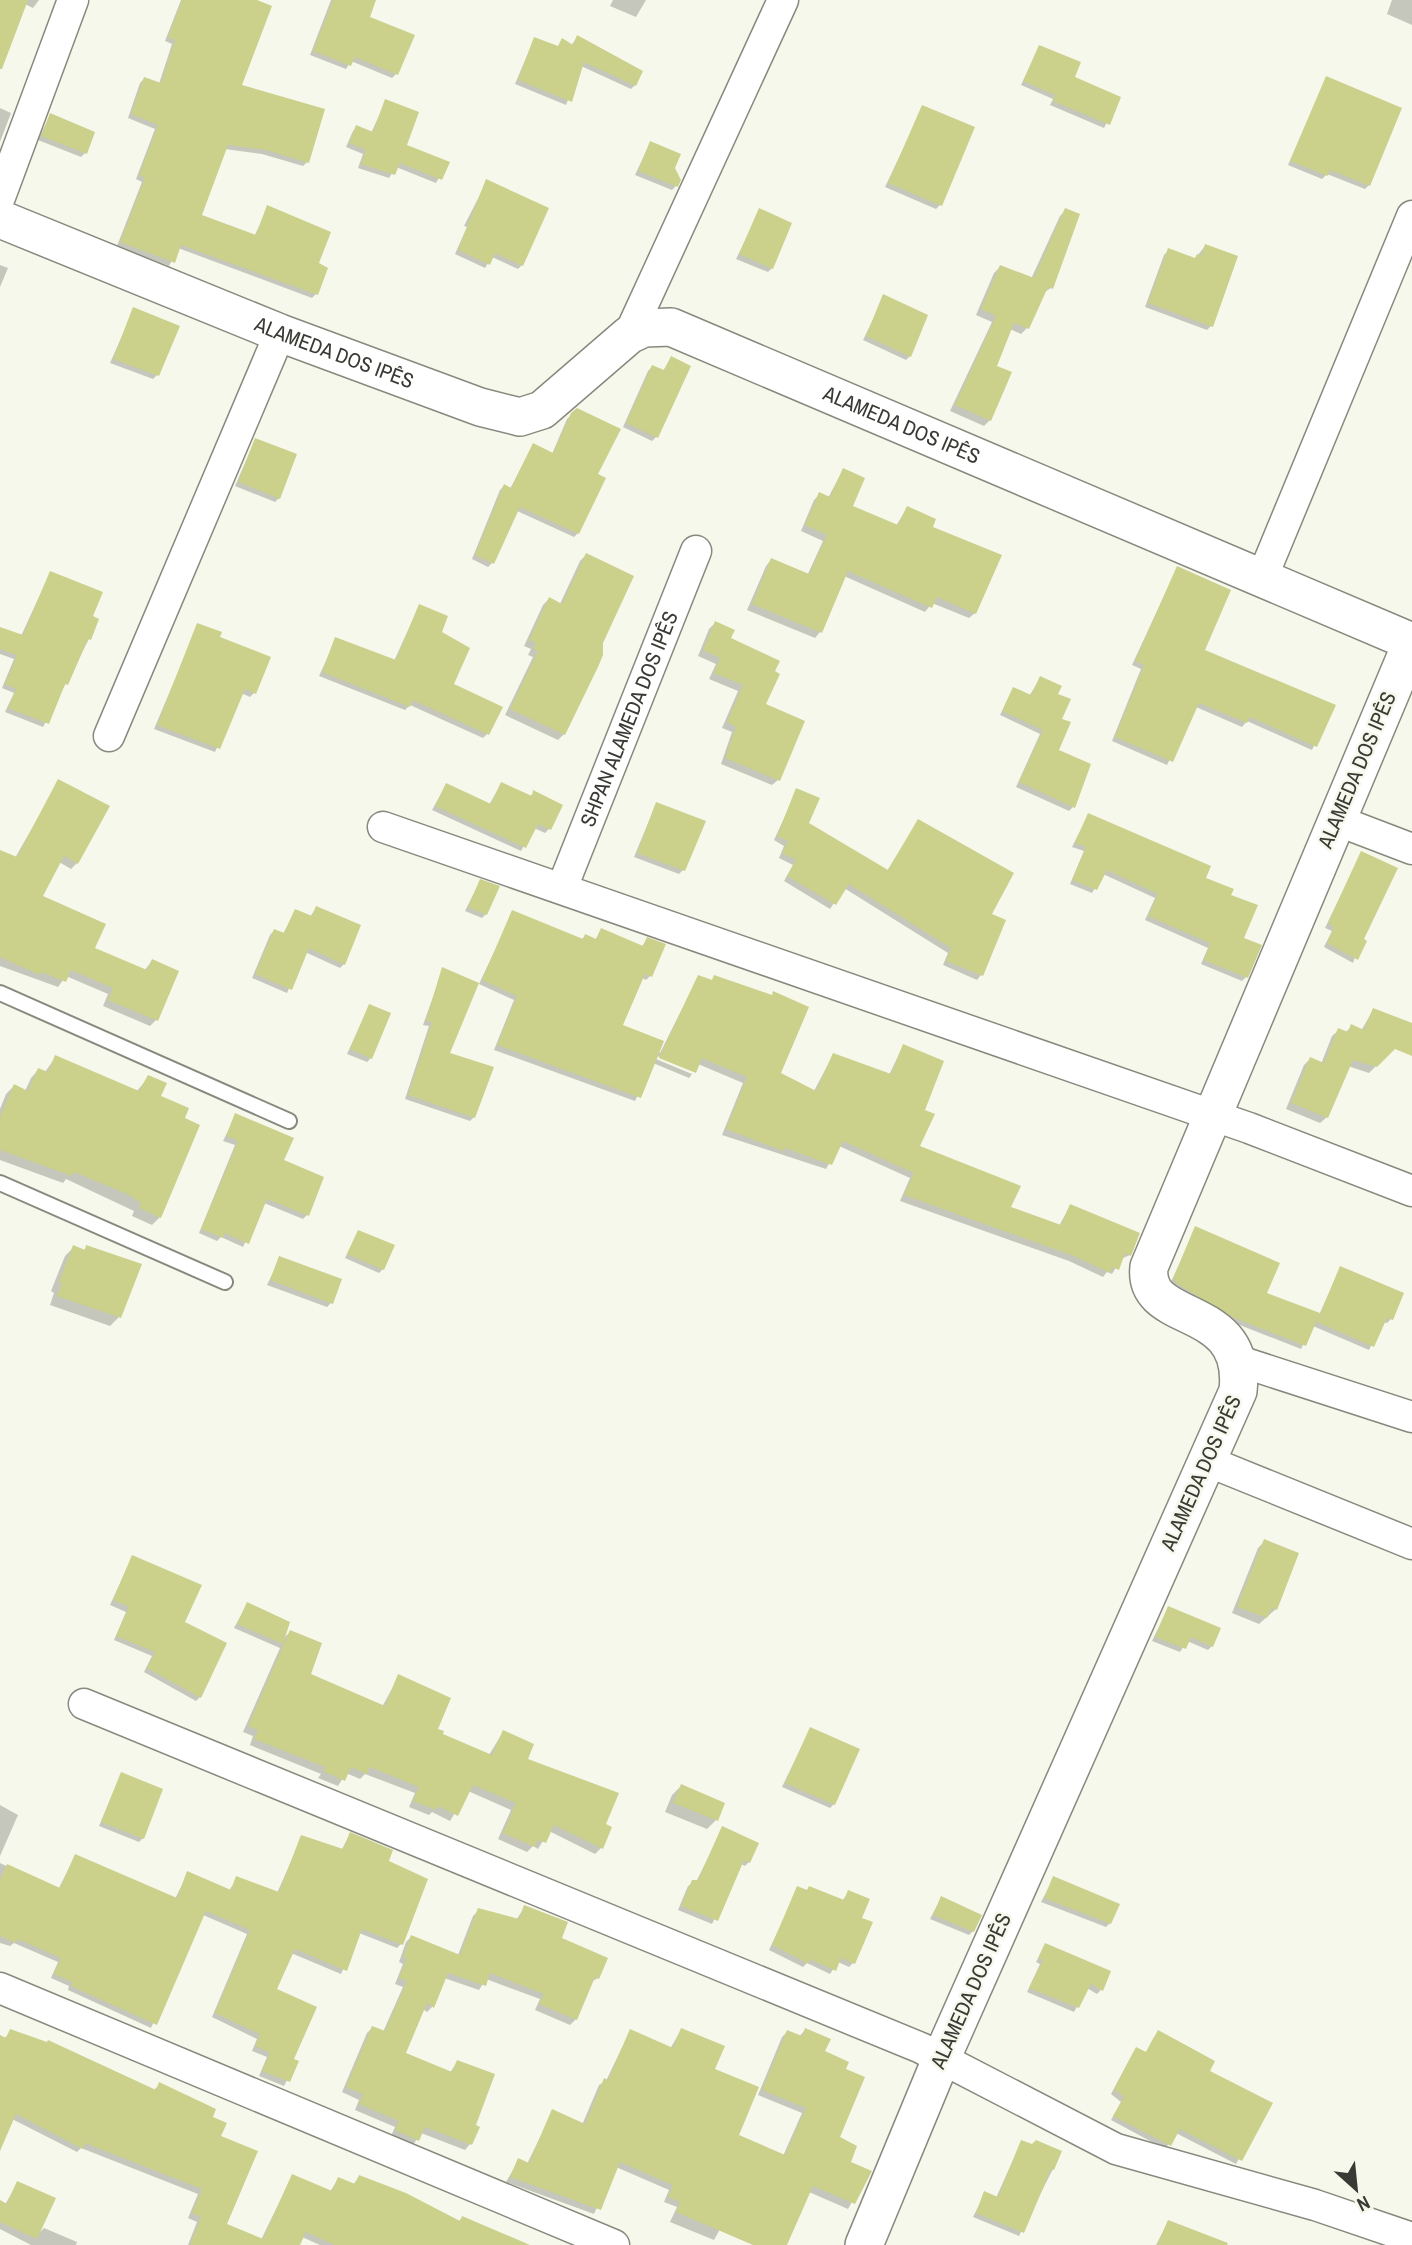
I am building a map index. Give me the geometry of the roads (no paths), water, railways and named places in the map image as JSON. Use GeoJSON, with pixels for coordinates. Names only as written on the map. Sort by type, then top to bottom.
{"type":"FeatureCollection","features":[{"type":"Feature","properties":{"kind":"street"},"geometry":{"type":"LineString","coordinates":[[0,197],[73,0]]}},
{"type":"Feature","properties":{"kind":"street"},"geometry":{"type":"LineString","coordinates":[[629,335],[783,0]]}},
{"type":"Feature","properties":{"kind":"street"},"geometry":{"type":"LineString","coordinates":[[1262,578],[1412,216]]}},
{"type":"Feature","properties":{"kind":"street","name":"ALAMEDA DOS IPÊS"},"geometry":{"type":"LineString","coordinates":[[0,219],[280,333],[480,407],[520,417],[542,410],[629,335],[660,325],[694,335],[1412,642],[1148,1276],[1150,1286],[1160,1299],[1225,1336],[1239,1361],[1238,1391],[942,2057],[864,2245]]}},
{"type":"Feature","properties":{"kind":"street"},"geometry":{"type":"LineString","coordinates":[[109,736],[280,333]]}},
{"type":"Feature","properties":{"kind":"street","name":"SHPAN ALAMEDA DOS IPÊS"},"geometry":{"type":"LineString","coordinates":[[562,888],[696,551]]}},
{"type":"Feature","properties":{"kind":"street"},"geometry":{"type":"LineString","coordinates":[[1336,820],[1412,849]]}},
{"type":"Feature","properties":{"kind":"street"},"geometry":{"type":"LineString","coordinates":[[383,827],[1213,1116],[1412,1191]]}},
{"type":"Feature","properties":{"kind":"street"},"geometry":{"type":"LineString","coordinates":[[1239,1361],[1412,1417]]}},
{"type":"Feature","properties":{"kind":"street"},"geometry":{"type":"LineString","coordinates":[[1207,1461],[1412,1544]]}},
{"type":"Feature","properties":{"kind":"street"},"geometry":{"type":"LineString","coordinates":[[84,1704],[942,2057],[1116,2149],[1315,2205],[1412,2238]]}},
{"type":"Feature","properties":{"kind":"street"},"geometry":{"type":"LineString","coordinates":[[0,1988],[614,2245]]}},
{"type":"Feature","properties":{"kind":"lane"},"geometry":{"type":"LineString","coordinates":[[0,993],[289,1121]]}},
{"type":"Feature","properties":{"kind":"lane"},"geometry":{"type":"LineString","coordinates":[[0,1183],[225,1282]]}}]}
